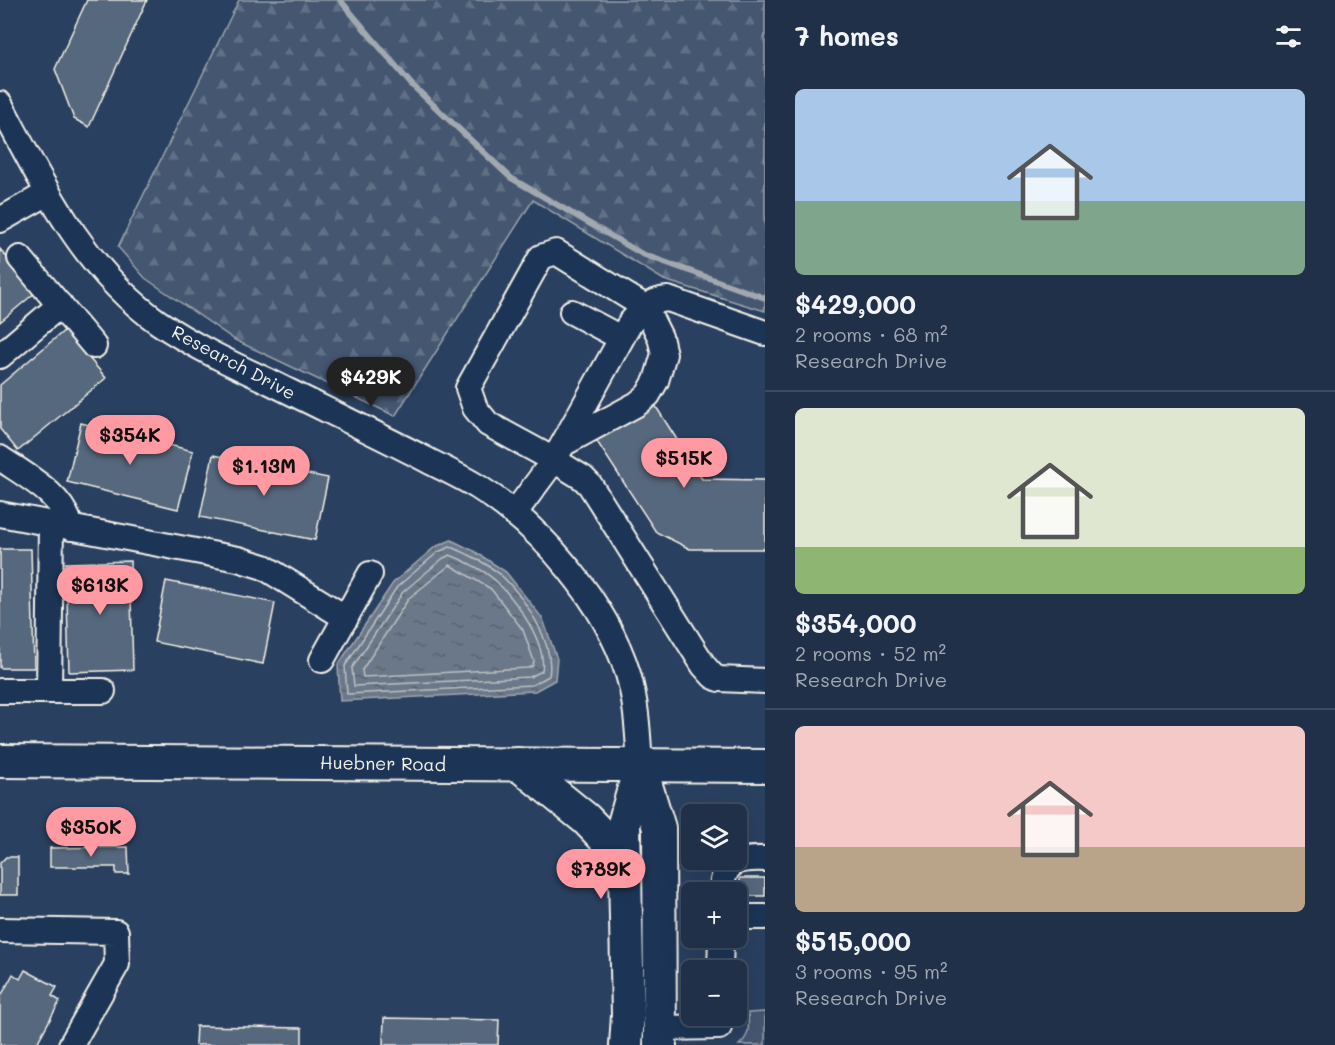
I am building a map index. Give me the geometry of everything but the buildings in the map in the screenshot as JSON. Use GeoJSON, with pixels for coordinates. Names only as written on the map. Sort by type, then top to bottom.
{"type":"FeatureCollection","features":[{"type":"Feature","properties":{"kind":"main road","name":"Huebner Road"},"geometry":{"type":"LineString","coordinates":[[0,761],[765,766]]}},
{"type":"Feature","properties":{"kind":"main road"},"geometry":{"type":"LineString","coordinates":[[518,764],[586,819],[611,845],[625,869]]}},
{"type":"Feature","properties":{"kind":"main road","name":"Research Drive"},"geometry":{"type":"LineString","coordinates":[[626,1045],[628,1015],[624,824],[640,766]]}},
{"type":"Feature","properties":{"kind":"main road","name":"Research Drive"},"geometry":{"type":"LineString","coordinates":[[640,766],[659,828],[661,1036]]}},
{"type":"Feature","properties":{"kind":"street","name":"Research Drive"},"geometry":{"type":"LineString","coordinates":[[0,104],[48,193],[78,242],[102,271],[131,300],[159,323],[208,352],[479,488],[514,514],[548,546],[576,579],[615,641],[627,674],[636,710],[640,766]]}},
{"type":"Feature","properties":{"kind":"street"},"geometry":{"type":"LineString","coordinates":[[0,220],[48,193]]}},
{"type":"Feature","properties":{"kind":"street"},"geometry":{"type":"LineString","coordinates":[[558,452],[648,395],[656,381],[664,354],[660,337],[643,310],[556,252],[541,257],[468,388],[474,408],[488,424],[558,452],[590,485],[704,666],[713,676],[726,680],[765,681]]}},
{"type":"Feature","properties":{"kind":"street"},"geometry":{"type":"LineString","coordinates":[[20,258],[94,346]]}},
{"type":"Feature","properties":{"kind":"street"},"geometry":{"type":"LineString","coordinates":[[514,514],[558,452],[621,338],[630,323],[643,310],[657,300],[669,300],[765,333]]}},
{"type":"Feature","properties":{"kind":"street"},"geometry":{"type":"LineString","coordinates":[[0,356],[60,305]]}},
{"type":"Feature","properties":{"kind":"street"},"geometry":{"type":"LineString","coordinates":[[572,312],[621,338]]}},
{"type":"Feature","properties":{"kind":"street"},"geometry":{"type":"LineString","coordinates":[[0,458],[43,488],[68,515],[61,526],[49,691]]}},
{"type":"Feature","properties":{"kind":"street"},"geometry":{"type":"LineString","coordinates":[[0,514],[238,559],[264,567],[346,618]]}},
{"type":"Feature","properties":{"kind":"street"},"geometry":{"type":"LineString","coordinates":[[322,660],[370,574]]}},
{"type":"Feature","properties":{"kind":"street"},"geometry":{"type":"LineString","coordinates":[[0,691],[103,691]]}},
{"type":"Feature","properties":{"kind":"street"},"geometry":{"type":"LineString","coordinates":[[722,882],[730,866],[742,858],[765,859]]}},
{"type":"Feature","properties":{"kind":"street"},"geometry":{"type":"LineString","coordinates":[[747,917],[765,917]]}},
{"type":"Feature","properties":{"kind":"street"},"geometry":{"type":"LineString","coordinates":[[0,930],[116,932],[117,964],[71,1045]]}},
{"type":"Feature","properties":{"kind":"street"},"geometry":{"type":"LineString","coordinates":[[661,1036],[719,1026]]}},
{"type":"Feature","properties":{"kind":"green space"},"geometry":{"type":"Polygon","coordinates":[[[239,0],[765,0],[765,311],[664,280],[533,200],[395,416],[235,340],[145,278],[118,247],[239,0]]]}},
{"type":"Feature","properties":{"kind":"green space"},"geometry":{"type":"Polygon","coordinates":[[[765,1012],[765,1045],[739,1045],[747,1034],[748,1013],[765,1012]]]}},
{"type":"Feature","properties":{"kind":"water"},"geometry":{"type":"Polygon","coordinates":[[[451,540],[474,551],[506,572],[543,619],[557,659],[555,680],[535,691],[340,701],[338,665],[393,583],[435,547],[451,540]]]}},
{"type":"Feature","properties":{"kind":"waterway"},"geometry":{"type":"LineString","coordinates":[[340,0],[411,84],[511,178],[642,254],[765,298]]}}]}
